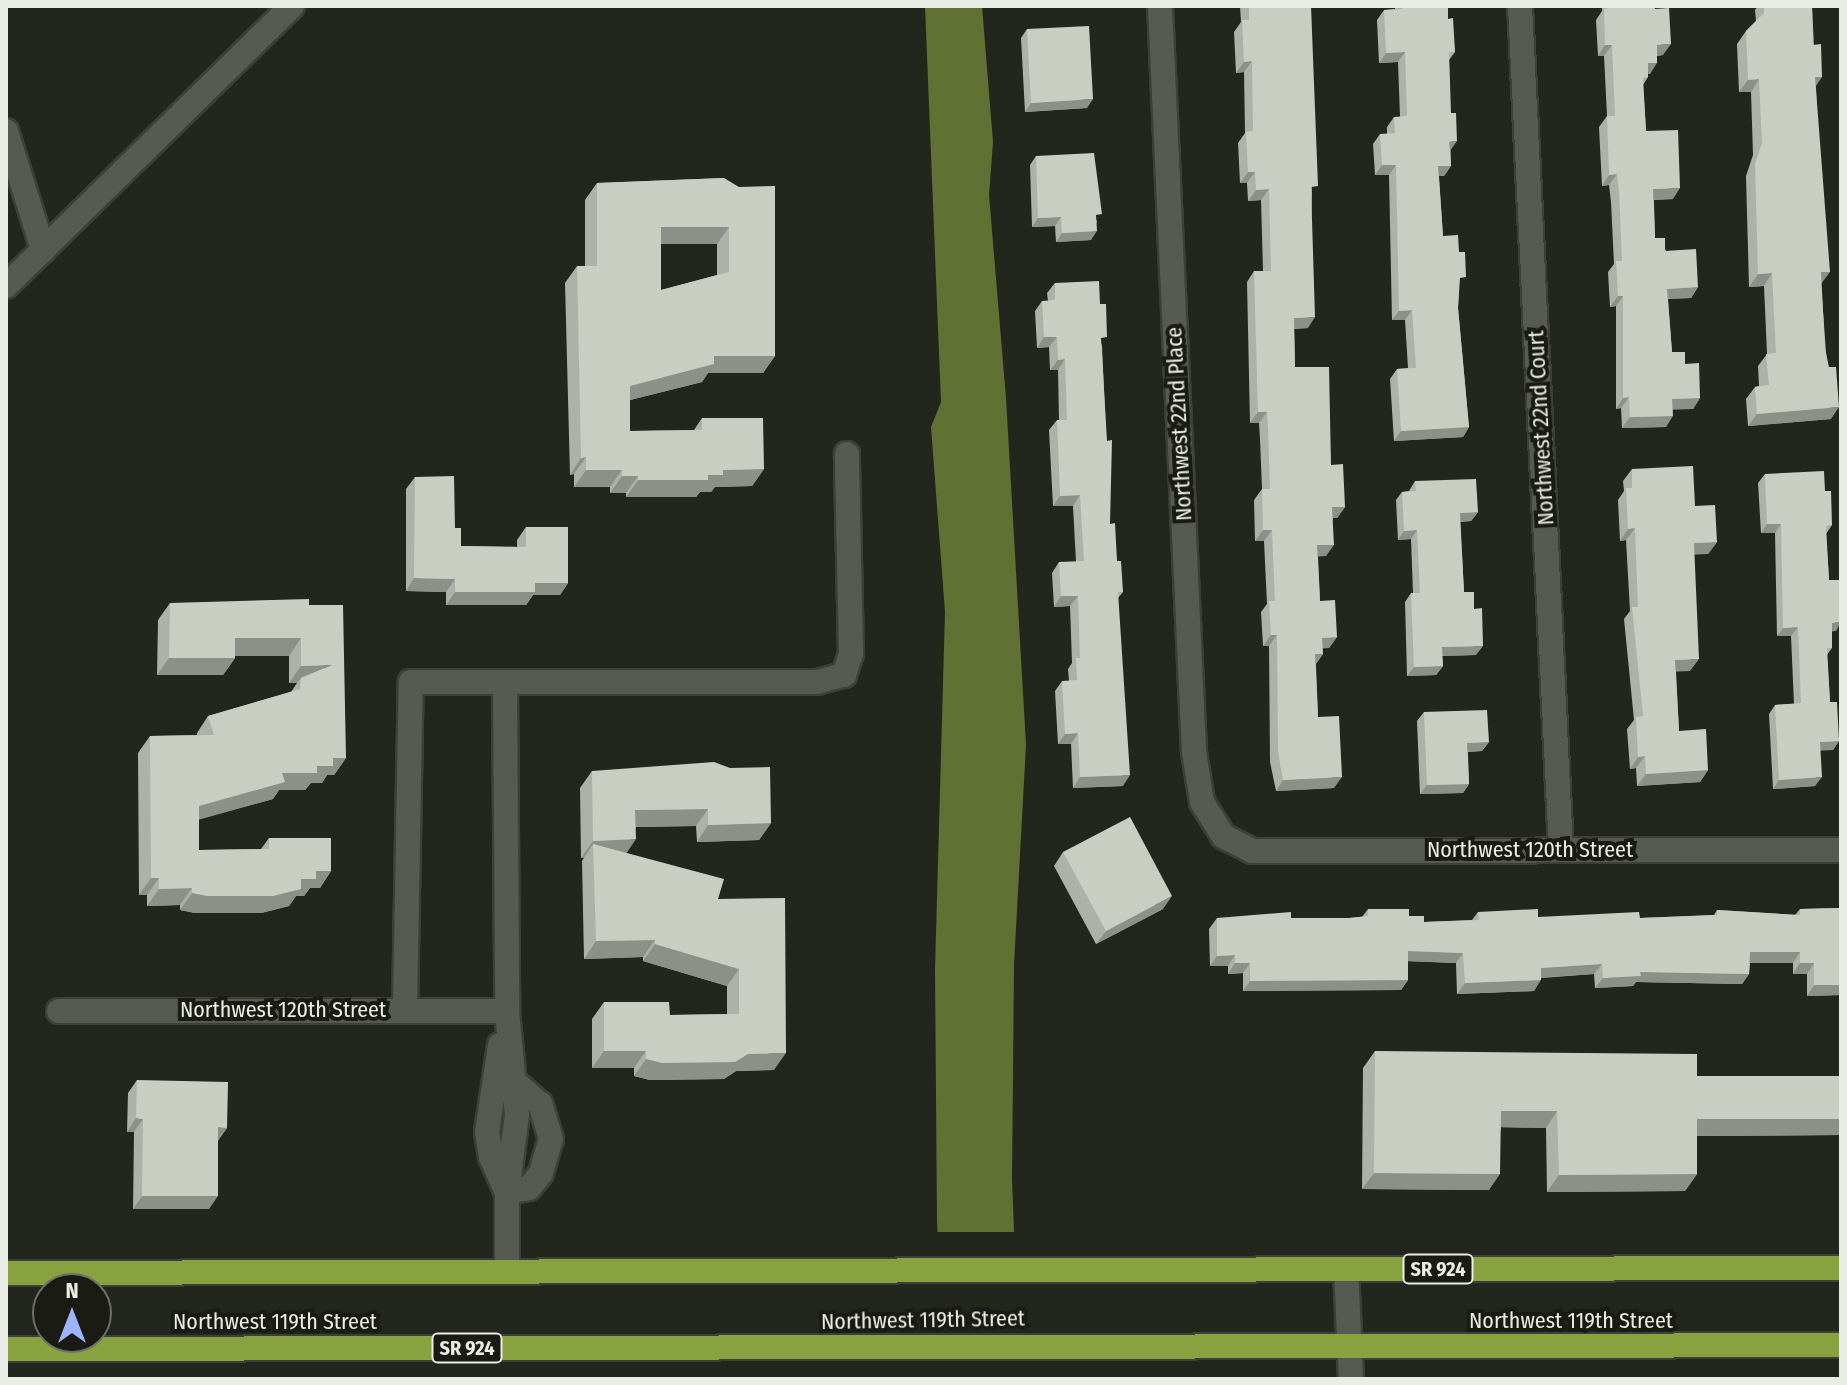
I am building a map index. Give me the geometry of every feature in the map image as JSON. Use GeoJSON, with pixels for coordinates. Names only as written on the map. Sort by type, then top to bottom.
{"type":"FeatureCollection","features":[{"type":"Feature","properties":{"kind":"highway","name":"SR 924"},"geometry":{"type":"LineString","coordinates":[[6,1273],[1841,1268]]}},
{"type":"Feature","properties":{"kind":"highway","name":"Northwest 119th Street"},"geometry":{"type":"LineString","coordinates":[[6,1349],[1035,1345],[1350,1349],[1841,1345]]}},
{"type":"Feature","properties":{"kind":"street"},"geometry":{"type":"LineString","coordinates":[[6,286],[292,6]]}},
{"type":"Feature","properties":{"kind":"street","name":"Northwest 22nd Place"},"geometry":{"type":"LineString","coordinates":[[1160,6],[1194,752],[1202,802],[1223,836]]}},
{"type":"Feature","properties":{"kind":"street","name":"Northwest 22nd Court"},"geometry":{"type":"LineString","coordinates":[[1520,6],[1561,850]]}},
{"type":"Feature","properties":{"kind":"street"},"geometry":{"type":"LineString","coordinates":[[6,131],[43,250]]}},
{"type":"Feature","properties":{"kind":"street"},"geometry":{"type":"LineString","coordinates":[[405,1010],[411,682],[817,682],[844,675],[851,653],[847,454]]}},
{"type":"Feature","properties":{"kind":"street"},"geometry":{"type":"LineString","coordinates":[[505,684],[507,1011],[517,1115],[507,1192],[507,1271]]}},
{"type":"Feature","properties":{"kind":"street","name":"Northwest 120th Street"},"geometry":{"type":"LineString","coordinates":[[1223,836],[1252,851],[1841,850]]}},
{"type":"Feature","properties":{"kind":"street","name":"Northwest 120th Street"},"geometry":{"type":"LineString","coordinates":[[59,1011],[507,1011]]}},
{"type":"Feature","properties":{"kind":"street"},"geometry":{"type":"LineString","coordinates":[[507,1011],[487,1132],[491,1157],[507,1192]]}},
{"type":"Feature","properties":{"kind":"street"},"geometry":{"type":"LineString","coordinates":[[507,1192],[529,1188],[541,1173],[551,1139],[540,1104],[512,1080]]}},
{"type":"Feature","properties":{"kind":"street"},"geometry":{"type":"LineString","coordinates":[[1346,1269],[1351,1379]]}},
{"type":"Feature","properties":{"kind":"shaded area"},"geometry":{"type":"Polygon","coordinates":[[[925,6],[982,6],[993,142],[989,195],[1006,398],[1026,745],[1014,965],[1012,1180],[1020,1379],[946,1379],[937,1221],[935,969],[945,612],[931,427],[941,402],[925,6]]]}},
{"type":"Feature","properties":{"kind":"pier"},"geometry":{"type":"Polygon","coordinates":[[[934,1232],[1018,1232],[1024,1379],[942,1379],[934,1232]]]}},
{"type":"Feature","properties":{"kind":"building"},"geometry":{"type":"Polygon","coordinates":[[[1249,6],[1311,6],[1318,186],[1311,187],[1315,317],[1294,318],[1295,367],[1329,367],[1331,465],[1343,464],[1345,507],[1332,507],[1334,545],[1317,545],[1320,601],[1335,600],[1337,637],[1322,638],[1323,654],[1315,654],[1318,717],[1339,716],[1342,777],[1283,780],[1278,751],[1277,635],[1271,635],[1269,601],[1275,601],[1272,530],[1263,530],[1262,489],[1270,489],[1268,428],[1267,412],[1258,412],[1254,271],[1271,271],[1269,189],[1256,190],[1255,172],[1248,172],[1246,132],[1253,131],[1252,61],[1244,62],[1242,20],[1249,20],[1249,6]]]}},
{"type":"Feature","properties":{"kind":"building"},"geometry":{"type":"Polygon","coordinates":[[[1402,6],[1448,6],[1448,19],[1453,18],[1455,52],[1449,52],[1451,113],[1456,113],[1457,141],[1449,142],[1451,166],[1438,166],[1443,236],[1458,235],[1459,252],[1465,252],[1466,277],[1460,278],[1458,308],[1469,427],[1401,431],[1397,369],[1416,368],[1412,310],[1399,311],[1396,165],[1382,165],[1380,134],[1395,133],[1394,117],[1407,116],[1405,52],[1386,53],[1384,10],[1402,9],[1402,6]]]}},
{"type":"Feature","properties":{"kind":"building"},"geometry":{"type":"Polygon","coordinates":[[[1610,6],[1669,8],[1671,44],[1657,45],[1657,63],[1648,63],[1648,77],[1643,78],[1646,131],[1678,130],[1680,188],[1653,189],[1655,238],[1665,238],[1665,251],[1696,249],[1698,287],[1667,289],[1672,352],[1685,352],[1685,364],[1699,363],[1700,398],[1672,399],[1673,416],[1630,417],[1629,397],[1623,398],[1623,296],[1618,296],[1616,261],[1622,261],[1619,191],[1617,174],[1609,175],[1607,116],[1615,116],[1612,45],[1605,45],[1604,9],[1610,6]]]}},
{"type":"Feature","properties":{"kind":"building"},"geometry":{"type":"Polygon","coordinates":[[[1764,6],[1812,6],[1813,45],[1821,44],[1822,77],[1815,77],[1830,272],[1821,272],[1825,349],[1829,367],[1836,367],[1839,407],[1757,414],[1755,387],[1769,385],[1766,354],[1776,353],[1772,273],[1758,274],[1755,164],[1762,143],[1759,79],[1748,80],[1746,31],[1764,13],[1764,6]]]}},
{"type":"Feature","properties":{"kind":"building"},"geometry":{"type":"Polygon","coordinates":[[[1089,26],[1093,99],[1031,103],[1027,29],[1089,26]]]}},
{"type":"Feature","properties":{"kind":"building"},"geometry":{"type":"Polygon","coordinates":[[[1094,153],[1102,214],[1096,215],[1097,231],[1062,233],[1061,217],[1038,218],[1036,156],[1094,153]]]}},
{"type":"Feature","properties":{"kind":"building"},"geometry":{"type":"Polygon","coordinates":[[[724,178],[739,187],[775,186],[775,356],[714,356],[714,364],[630,386],[630,431],[702,430],[702,418],[763,418],[764,469],[723,470],[723,475],[708,475],[708,480],[638,480],[638,476],[622,476],[622,470],[586,470],[586,457],[581,458],[577,266],[597,266],[597,183],[724,178]],[[661,227],[661,290],[729,272],[729,227],[661,227]]]}},
{"type":"Feature","properties":{"kind":"building"},"geometry":{"type":"Polygon","coordinates":[[[1099,281],[1100,304],[1106,304],[1107,337],[1101,338],[1107,441],[1112,440],[1110,524],[1115,523],[1117,561],[1121,561],[1123,592],[1118,592],[1130,775],[1080,777],[1078,733],[1065,734],[1062,681],[1077,680],[1076,658],[1080,658],[1078,596],[1061,596],[1059,562],[1084,561],[1080,495],[1060,496],[1057,420],[1067,420],[1065,359],[1058,360],[1057,337],[1044,337],[1042,301],[1055,300],[1055,283],[1099,281]]]}},
{"type":"Feature","properties":{"kind":"building"},"geometry":{"type":"Polygon","coordinates":[[[1693,466],[1695,506],[1715,505],[1717,542],[1694,543],[1699,659],[1675,660],[1679,731],[1706,729],[1708,770],[1646,774],[1645,756],[1638,757],[1636,717],[1643,716],[1632,607],[1638,607],[1635,528],[1628,529],[1626,488],[1632,488],[1632,469],[1693,466]]]}},
{"type":"Feature","properties":{"kind":"building"},"geometry":{"type":"Polygon","coordinates":[[[1824,471],[1825,491],[1831,491],[1832,525],[1826,526],[1829,580],[1840,580],[1841,622],[1832,623],[1832,648],[1827,648],[1830,702],[1837,702],[1839,741],[1820,742],[1822,777],[1779,780],[1775,705],[1801,703],[1798,627],[1783,628],[1781,524],[1767,524],[1765,474],[1824,471]]]}},
{"type":"Feature","properties":{"kind":"building"},"geometry":{"type":"Polygon","coordinates":[[[454,476],[455,528],[461,528],[461,546],[526,547],[526,527],[568,527],[568,583],[535,583],[535,592],[455,592],[455,579],[414,578],[415,477],[454,476]]]}},
{"type":"Feature","properties":{"kind":"building"},"geometry":{"type":"Polygon","coordinates":[[[1476,479],[1478,512],[1460,513],[1464,592],[1474,592],[1474,609],[1482,608],[1483,646],[1442,647],[1443,666],[1414,667],[1411,593],[1420,593],[1417,530],[1404,531],[1402,492],[1416,491],[1415,481],[1476,479]]]}},
{"type":"Feature","properties":{"kind":"building"},"geometry":{"type":"Polygon","coordinates":[[[309,599],[309,605],[343,605],[346,758],[333,758],[333,766],[317,766],[317,773],[282,773],[285,782],[199,806],[199,850],[269,849],[269,838],[331,838],[331,871],[316,871],[316,879],[301,879],[301,889],[273,896],[207,896],[192,893],[192,888],[159,889],[159,878],[151,878],[150,736],[214,735],[208,716],[300,689],[301,678],[332,665],[301,666],[301,638],[235,638],[235,658],[169,658],[170,603],[309,599]]]}},
{"type":"Feature","properties":{"kind":"building"},"geometry":{"type":"Polygon","coordinates":[[[1487,710],[1489,742],[1467,743],[1469,784],[1427,785],[1424,712],[1487,710]]]}},
{"type":"Feature","properties":{"kind":"building"},"geometry":{"type":"Polygon","coordinates":[[[714,762],[730,768],[770,767],[771,823],[708,825],[708,809],[635,810],[636,839],[593,841],[592,771],[714,762]]]}},
{"type":"Feature","properties":{"kind":"building"},"geometry":{"type":"Polygon","coordinates":[[[1130,817],[1172,896],[1106,931],[1063,852],[1130,817]]]}},
{"type":"Feature","properties":{"kind":"building"},"geometry":{"type":"Polygon","coordinates":[[[593,844],[724,879],[718,899],[785,898],[786,1053],[748,1054],[735,1062],[662,1063],[646,1059],[646,1051],[604,1051],[604,1002],[669,1002],[670,1015],[739,1014],[739,969],[655,944],[655,940],[596,941],[593,844]]]}},
{"type":"Feature","properties":{"kind":"building"},"geometry":{"type":"Polygon","coordinates":[[[1841,908],[1841,985],[1814,985],[1814,963],[1800,963],[1800,952],[1750,952],[1749,974],[1640,972],[1641,976],[1603,978],[1602,964],[1541,968],[1541,980],[1465,983],[1463,953],[1408,951],[1408,980],[1250,981],[1250,963],[1235,963],[1235,955],[1217,956],[1217,918],[1291,912],[1291,918],[1349,918],[1368,916],[1368,909],[1409,909],[1409,916],[1424,916],[1424,922],[1479,920],[1478,912],[1538,909],[1538,917],[1639,912],[1640,918],[1717,915],[1717,910],[1800,915],[1800,909],[1841,908]]]}},
{"type":"Feature","properties":{"kind":"building"},"geometry":{"type":"Polygon","coordinates":[[[1375,1051],[1697,1054],[1697,1076],[1841,1076],[1841,1119],[1697,1119],[1697,1174],[1559,1175],[1557,1111],[1501,1111],[1500,1174],[1374,1173],[1375,1051]]]}},
{"type":"Feature","properties":{"kind":"building"},"geometry":{"type":"Polygon","coordinates":[[[137,1080],[228,1082],[227,1128],[218,1127],[218,1196],[142,1196],[143,1119],[136,1118],[137,1080]]]}}]}
